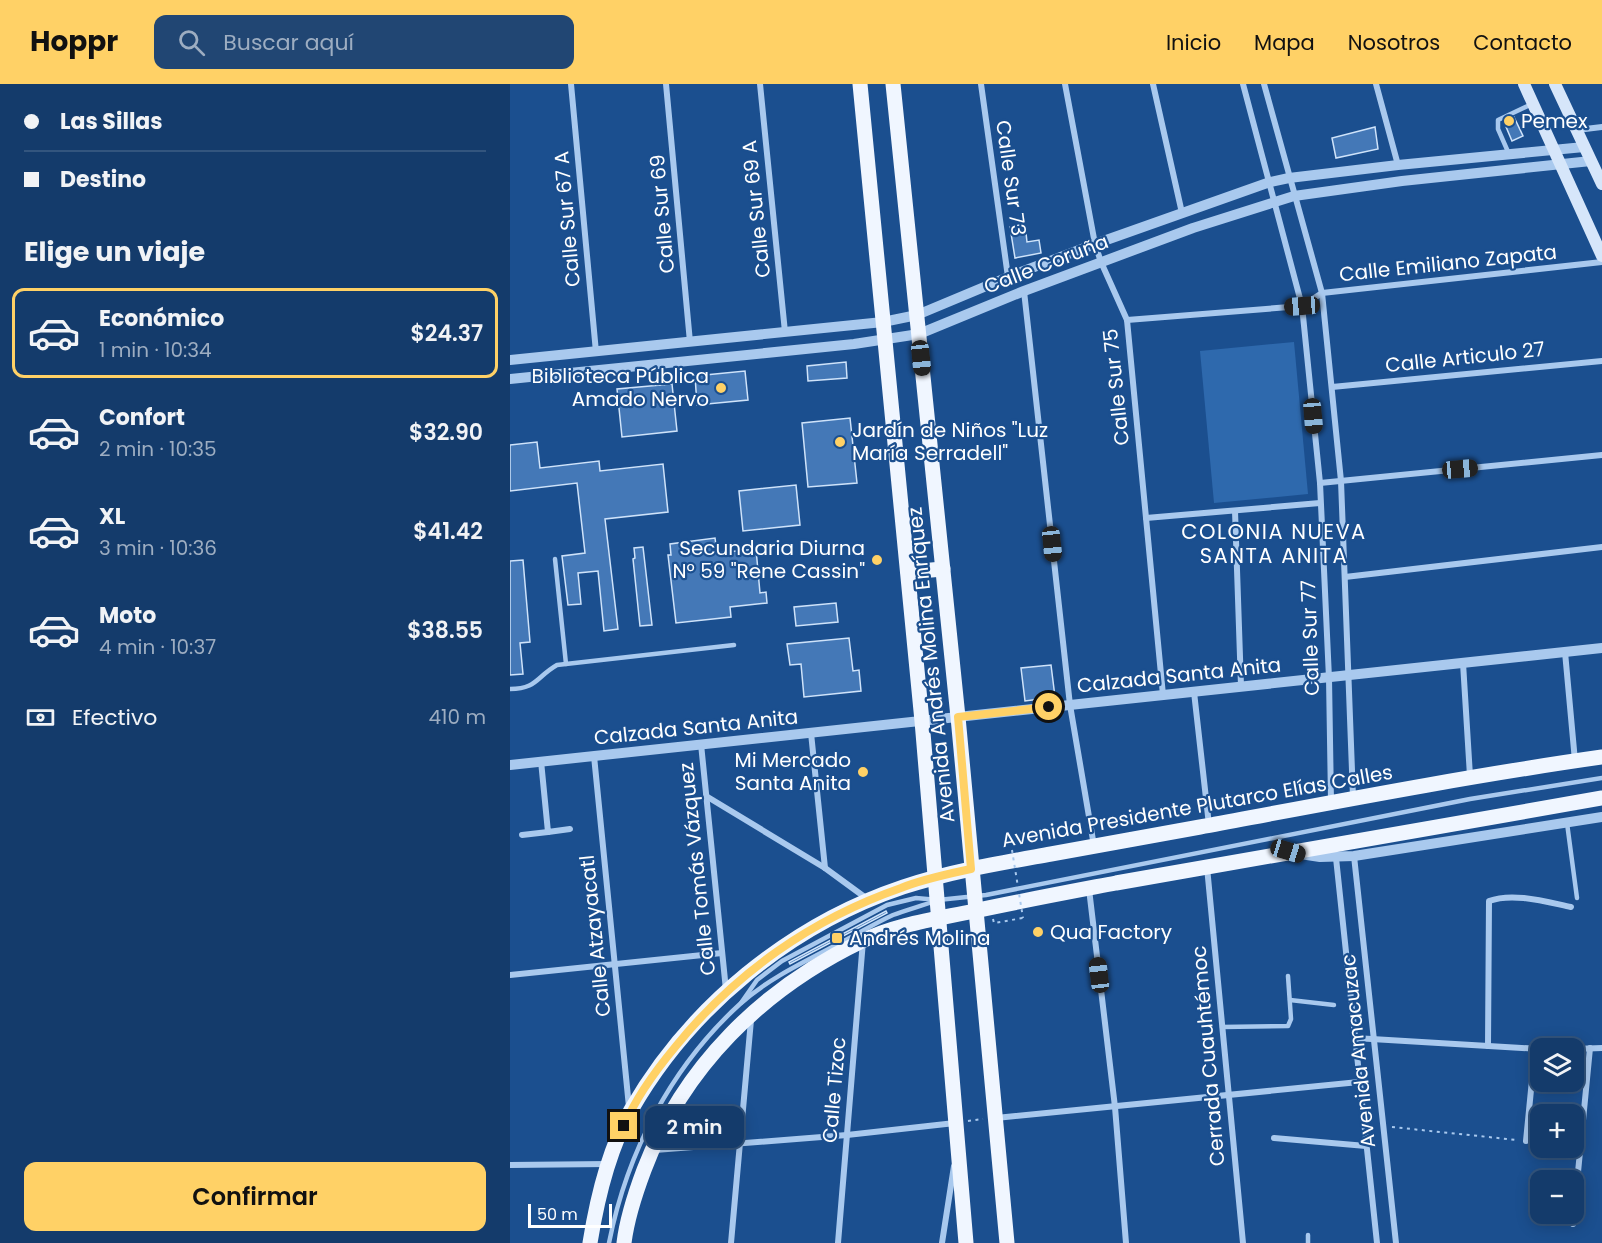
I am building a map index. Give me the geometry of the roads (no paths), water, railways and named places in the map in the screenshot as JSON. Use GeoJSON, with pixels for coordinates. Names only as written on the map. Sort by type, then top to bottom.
{"type":"FeatureCollection","features":[{"type":"Feature","properties":{"kind":"main road","name":"Avenida Andrés Molina Enríquez"},"geometry":{"type":"LineString","coordinates":[[860,84],[922,721],[966,1243]]}},
{"type":"Feature","properties":{"kind":"main road","name":"Avenida Andrés Molina Enríquez"},"geometry":{"type":"LineString","coordinates":[[893,84],[958,717],[1007,1243]]}},
{"type":"Feature","properties":{"kind":"main road"},"geometry":{"type":"LineString","coordinates":[[1524,84],[1602,256]]}},
{"type":"Feature","properties":{"kind":"main road"},"geometry":{"type":"LineString","coordinates":[[1555,84],[1602,184]]}},
{"type":"Feature","properties":{"kind":"main road"},"geometry":{"type":"LineString","coordinates":[[908,572],[943,569]]}},
{"type":"Feature","properties":{"kind":"main road","name":"Avenida Presidente Plutarco Elías Calles"},"geometry":{"type":"LineString","coordinates":[[590,1243],[609,1164],[630,1112],[667,1057],[726,990],[759,963],[831,918],[901,887],[971,869],[1470,778],[1602,757]]}},
{"type":"Feature","properties":{"kind":"main road"},"geometry":{"type":"LineString","coordinates":[[624,1243],[637,1188],[651,1151],[672,1108],[692,1078],[746,1009],[863,940],[909,924],[940,918],[974,903],[1089,888],[1288,851],[1602,798]]}},
{"type":"Feature","properties":{"kind":"street","name":"Calle Sur 67 A"},"geometry":{"type":"LineString","coordinates":[[571,84],[596,352]]}},
{"type":"Feature","properties":{"kind":"street","name":"Calle Sur 69"},"geometry":{"type":"LineString","coordinates":[[666,84],[690,342]]}},
{"type":"Feature","properties":{"kind":"street","name":"Calle Sur 69 A"},"geometry":{"type":"LineString","coordinates":[[760,84],[785,332]]}},
{"type":"Feature","properties":{"kind":"street","name":"Calle Sur 73"},"geometry":{"type":"LineString","coordinates":[[981,84],[1008,277]]}},
{"type":"Feature","properties":{"kind":"street","name":"Calle Sur 75"},"geometry":{"type":"LineString","coordinates":[[1065,84],[1095,244],[1127,320],[1163,695]]}},
{"type":"Feature","properties":{"kind":"street"},"geometry":{"type":"LineString","coordinates":[[1153,84],[1182,213]]}},
{"type":"Feature","properties":{"kind":"street","name":"Calle Sur 77"},"geometry":{"type":"LineString","coordinates":[[1243,84],[1302,306],[1320,483],[1329,678],[1331,803]]}},
{"type":"Feature","properties":{"kind":"street","name":"Calle Sur 77"},"geometry":{"type":"LineString","coordinates":[[1264,84],[1322,293],[1341,481],[1353,799]]}},
{"type":"Feature","properties":{"kind":"street"},"geometry":{"type":"LineString","coordinates":[[1376,84],[1398,165]]}},
{"type":"Feature","properties":{"kind":"street"},"geometry":{"type":"LineString","coordinates":[[1576,130],[1602,127]]}},
{"type":"Feature","properties":{"kind":"street","name":"Calle Coruña"},"geometry":{"type":"LineString","coordinates":[[510,360],[883,322],[917,315],[1095,244],[1270,182],[1398,165],[1584,147]]}},
{"type":"Feature","properties":{"kind":"street","name":"Calle Coruña"},"geometry":{"type":"LineString","coordinates":[[510,379],[885,340],[919,334],[1024,291],[1193,228],[1294,196],[1401,181],[1591,161]]}},
{"type":"Feature","properties":{"kind":"street","name":"Calle Emiliano Zapata"},"geometry":{"type":"LineString","coordinates":[[1302,306],[1322,293],[1602,262]]}},
{"type":"Feature","properties":{"kind":"street"},"geometry":{"type":"LineString","coordinates":[[1024,291],[1070,705],[1094,846]]}},
{"type":"Feature","properties":{"kind":"street"},"geometry":{"type":"LineString","coordinates":[[1127,320],[1302,306]]}},
{"type":"Feature","properties":{"kind":"street","name":"Calle Articulo 27"},"geometry":{"type":"LineString","coordinates":[[1332,387],[1602,361]]}},
{"type":"Feature","properties":{"kind":"street"},"geometry":{"type":"LineString","coordinates":[[1320,483],[1602,455]]}},
{"type":"Feature","properties":{"kind":"street"},"geometry":{"type":"LineString","coordinates":[[1146,518],[1320,504]]}},
{"type":"Feature","properties":{"kind":"street"},"geometry":{"type":"LineString","coordinates":[[1236,511],[1241,686]]}},
{"type":"Feature","properties":{"kind":"street"},"geometry":{"type":"LineString","coordinates":[[1345,577],[1602,546]]}},
{"type":"Feature","properties":{"kind":"street","name":"Calzada Santa Anita"},"geometry":{"type":"LineString","coordinates":[[510,765],[1602,648]]}},
{"type":"Feature","properties":{"kind":"street"},"geometry":{"type":"LineString","coordinates":[[1564,652],[1575,761]]}},
{"type":"Feature","properties":{"kind":"street"},"geometry":{"type":"LineString","coordinates":[[1463,663],[1470,778]]}},
{"type":"Feature","properties":{"kind":"street"},"geometry":{"type":"LineString","coordinates":[[1194,692],[1209,825]]}},
{"type":"Feature","properties":{"kind":"street"},"geometry":{"type":"LineString","coordinates":[[811,732],[825,868]]}},
{"type":"Feature","properties":{"kind":"street","name":"Calle Tomás Vázquez"},"geometry":{"type":"LineString","coordinates":[[700,744],[726,990]]}},
{"type":"Feature","properties":{"kind":"street","name":"Calle Atzayacatl"},"geometry":{"type":"LineString","coordinates":[[594,756],[630,1112]]}},
{"type":"Feature","properties":{"kind":"street"},"geometry":{"type":"LineString","coordinates":[[541,761],[548,832]]}},
{"type":"Feature","properties":{"kind":"street"},"geometry":{"type":"LineString","coordinates":[[706,796],[825,868],[869,901]]}},
{"type":"Feature","properties":{"kind":"street"},"geometry":{"type":"LineString","coordinates":[[1288,851],[1306,856],[1336,858],[1602,817]]}},
{"type":"Feature","properties":{"kind":"street"},"geometry":{"type":"LineString","coordinates":[[522,835],[570,829]]}},
{"type":"Feature","properties":{"kind":"street","name":"Avenida Amacuzac"},"geometry":{"type":"LineString","coordinates":[[1354,856],[1396,1243]]}},
{"type":"Feature","properties":{"kind":"street","name":"Avenida Amacuzac"},"geometry":{"type":"LineString","coordinates":[[1336,858],[1377,1243]]}},
{"type":"Feature","properties":{"kind":"street","name":"Cerrada Cuauhtémoc"},"geometry":{"type":"LineString","coordinates":[[1207,867],[1243,1243]]}},
{"type":"Feature","properties":{"kind":"street"},"geometry":{"type":"LineString","coordinates":[[1089,888],[1114,1107],[1126,1243]]}},
{"type":"Feature","properties":{"kind":"street"},"geometry":{"type":"LineString","coordinates":[[1488,1047],[1489,901],[1527,898],[1571,907]]}},
{"type":"Feature","properties":{"kind":"street","name":"Calle Tizoc"},"geometry":{"type":"LineString","coordinates":[[838,1243],[863,940]]}},
{"type":"Feature","properties":{"kind":"street"},"geometry":{"type":"LineString","coordinates":[[510,975],[722,953]]}},
{"type":"Feature","properties":{"kind":"street"},"geometry":{"type":"LineString","coordinates":[[730,1243],[740,1144],[746,1009]]}},
{"type":"Feature","properties":{"kind":"street"},"geometry":{"type":"LineString","coordinates":[[1355,1038],[1530,1049]]}},
{"type":"Feature","properties":{"kind":"street"},"geometry":{"type":"LineString","coordinates":[[1584,1048],[1602,1048]]}},
{"type":"Feature","properties":{"kind":"street"},"geometry":{"type":"LineString","coordinates":[[1578,1170],[1590,1048]]}},
{"type":"Feature","properties":{"kind":"street"},"geometry":{"type":"LineString","coordinates":[[995,1118],[1359,1082]]}},
{"type":"Feature","properties":{"kind":"street"},"geometry":{"type":"LineString","coordinates":[[1526,1141],[1532,1092]]}},
{"type":"Feature","properties":{"kind":"street"},"geometry":{"type":"LineString","coordinates":[[651,1151],[847,1135],[956,1123]]}},
{"type":"Feature","properties":{"kind":"street"},"geometry":{"type":"LineString","coordinates":[[1274,1138],[1366,1146]]}},
{"type":"Feature","properties":{"kind":"street"},"geometry":{"type":"LineString","coordinates":[[942,1243],[957,1142]]}},
{"type":"Feature","properties":{"kind":"street"},"geometry":{"type":"LineString","coordinates":[[510,1165],[609,1164]]}},
{"type":"Feature","properties":{"kind":"lane"},"geometry":{"type":"LineString","coordinates":[[1509,154],[1498,129],[1498,120],[1532,104]]}},
{"type":"Feature","properties":{"kind":"lane"},"geometry":{"type":"LineString","coordinates":[[555,559],[566,664]]}},
{"type":"Feature","properties":{"kind":"lane"},"geometry":{"type":"LineString","coordinates":[[510,689],[533,685],[548,670],[557,665],[734,645]]}},
{"type":"Feature","properties":{"kind":"lane"},"geometry":{"type":"LineString","coordinates":[[746,1009],[757,980],[783,961],[887,905],[916,898],[974,903],[1470,800],[1602,778]]}},
{"type":"Feature","properties":{"kind":"lane"},"geometry":{"type":"LineString","coordinates":[[1567,823],[1577,898]]}},
{"type":"Feature","properties":{"kind":"lane"},"geometry":{"type":"LineString","coordinates":[[609,1243],[615,1213],[629,1168],[652,1115],[686,1064],[723,1021],[746,1009],[788,971],[893,915],[938,900]]}},
{"type":"Feature","properties":{"kind":"lane"},"geometry":{"type":"LineString","coordinates":[[1222,1027],[1287,1026],[1292,1018],[1288,976]]}},
{"type":"Feature","properties":{"kind":"lane"},"geometry":{"type":"LineString","coordinates":[[1290,1000],[1334,1005]]}},
{"type":"Feature","properties":{"kind":"lane"},"geometry":{"type":"LineString","coordinates":[[1308,1235],[1308,1243]]}},
{"type":"Feature","properties":{"kind":"place","name":"Pemex"},"geometry":{"type":"Point","coordinates":[1509,121]}},
{"type":"Feature","properties":{"kind":"place","name":"Biblioteca Pública Amado Nervo"},"geometry":{"type":"Point","coordinates":[721,388]}},
{"type":"Feature","properties":{"kind":"place","name":"Jardín de Niños \"Luz María Serradell\""},"geometry":{"type":"Point","coordinates":[840,442]}},
{"type":"Feature","properties":{"kind":"place","name":"Secundaria Diurna N° 59 \"Rene Cassin\""},"geometry":{"type":"Point","coordinates":[877,560]}},
{"type":"Feature","properties":{"kind":"place","name":"Mi Mercado Santa Anita"},"geometry":{"type":"Point","coordinates":[863,772]}},
{"type":"Feature","properties":{"kind":"place","name":"Qua Factory"},"geometry":{"type":"Point","coordinates":[1038,932]}},
{"type":"Feature","properties":{"kind":"place","name":"Andrés Molina"},"geometry":{"type":"Point","coordinates":[837,938]}},
{"type":"Feature","properties":{"kind":"district","name":"COLONIA NUEVA SANTA ANITA"},"geometry":{"type":"Point","coordinates":[1274,543]}}]}
